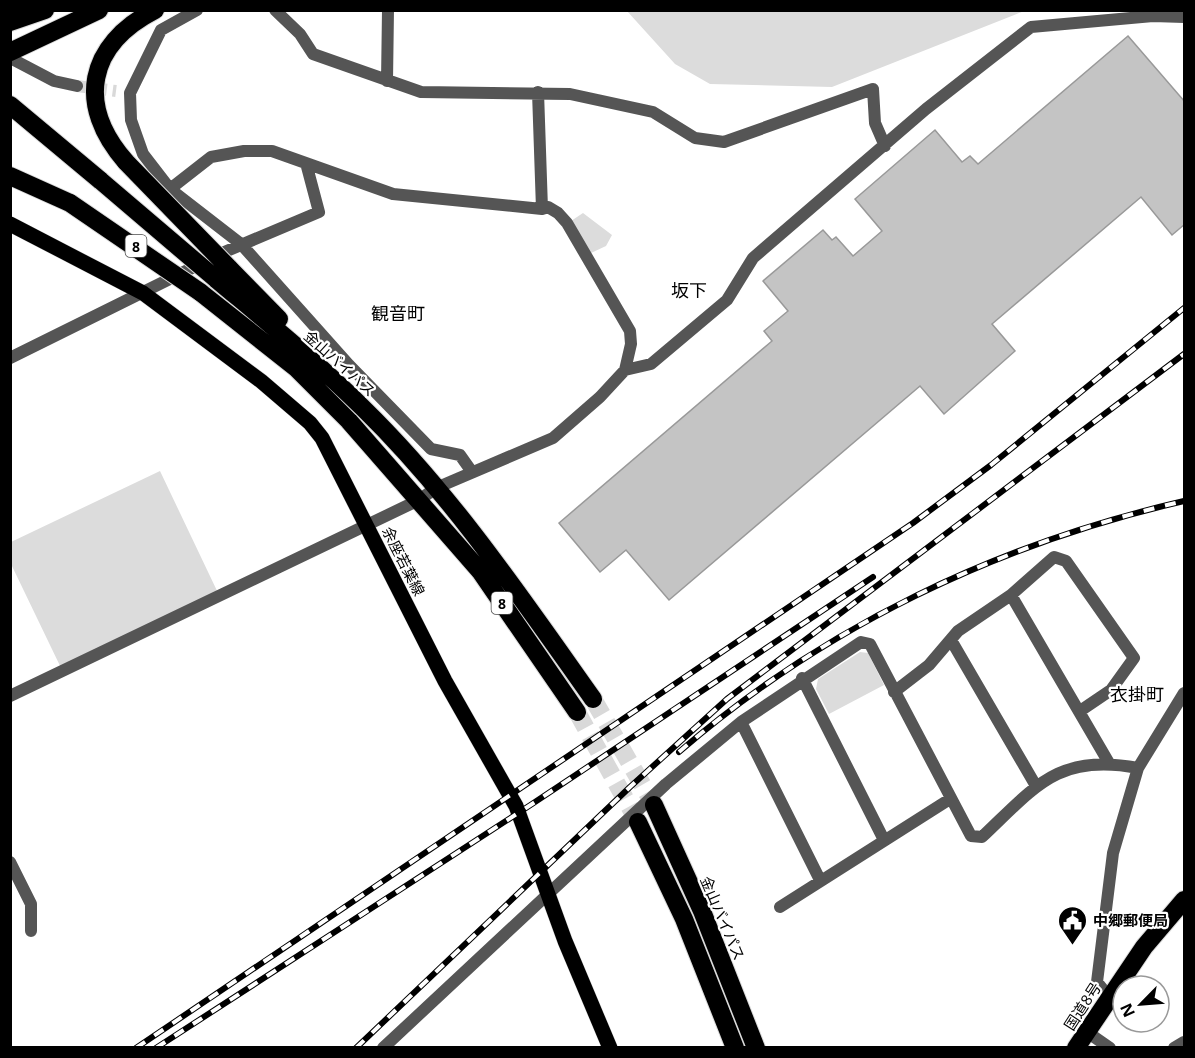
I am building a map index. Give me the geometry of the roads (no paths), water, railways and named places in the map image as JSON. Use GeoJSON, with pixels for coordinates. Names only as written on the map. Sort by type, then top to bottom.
{"type":"FeatureCollection","features":[{"type":"Feature","properties":{"kind":"highway"},"geometry":{"type":"LineString","coordinates":[[10,22],[45,10]]}},
{"type":"Feature","properties":{"kind":"highway"},"geometry":{"type":"LineString","coordinates":[[10,39],[80,10]]}},
{"type":"Feature","properties":{"kind":"highway"},"geometry":{"type":"LineString","coordinates":[[12,56],[99,10]]}},
{"type":"Feature","properties":{"kind":"highway"},"geometry":{"type":"LineString","coordinates":[[155,10],[132,23],[112,42],[102,59],[96,78],[95,102],[102,128],[213,281]]}},
{"type":"Feature","properties":{"kind":"highway","name":"金山バイパス"},"geometry":{"type":"LineString","coordinates":[[10,105],[97,185],[365,409],[435,488],[492,558],[593,699]]}},
{"type":"Feature","properties":{"kind":"highway"},"geometry":{"type":"LineString","coordinates":[[10,120],[97,185]]}},
{"type":"Feature","properties":{"kind":"highway","name":"金山バイパス"},"geometry":{"type":"LineString","coordinates":[[10,176],[70,203],[213,281]]}},
{"type":"Feature","properties":{"kind":"highway","name":"8"},"geometry":{"type":"LineString","coordinates":[[213,281],[248,321],[349,421],[480,571],[577,712]]}},
{"type":"Feature","properties":{"kind":"highway","name":"金山バイパス"},"geometry":{"type":"LineString","coordinates":[[654,805],[702,911],[756,1047]]}},
{"type":"Feature","properties":{"kind":"highway"},"geometry":{"type":"LineString","coordinates":[[638,822],[684,919],[735,1047]]}},
{"type":"Feature","properties":{"kind":"highway","name":"国道8号"},"geometry":{"type":"LineString","coordinates":[[1076,1047],[1144,948],[1185,900]]}},
{"type":"Feature","properties":{"kind":"main road","name":"余座若葉線"},"geometry":{"type":"LineString","coordinates":[[10,224],[143,293],[261,381],[310,423],[322,438],[445,681],[516,806],[547,894],[610,1047]]}},
{"type":"Feature","properties":{"kind":"street"},"geometry":{"type":"LineString","coordinates":[[196,10],[161,30],[130,93],[131,120],[138,145],[150,167],[170,189],[241,244],[350,365],[431,449],[460,455],[472,472]]}},
{"type":"Feature","properties":{"kind":"street"},"geometry":{"type":"LineString","coordinates":[[275,10],[300,34],[313,54],[421,92],[570,94],[635,106],[653,112],[695,138],[724,142],[842,102],[873,89],[875,123],[885,146]]}},
{"type":"Feature","properties":{"kind":"street"},"geometry":{"type":"LineString","coordinates":[[387,81],[388,10]]}},
{"type":"Feature","properties":{"kind":"street"},"geometry":{"type":"LineString","coordinates":[[625,370],[651,364],[727,300],[753,258],[926,109],[1031,27],[1153,16],[1185,17]]}},
{"type":"Feature","properties":{"kind":"street"},"geometry":{"type":"LineString","coordinates":[[12,56],[54,81],[77,86]]}},
{"type":"Feature","properties":{"kind":"street"},"geometry":{"type":"LineString","coordinates":[[116,91],[130,93]]}},
{"type":"Feature","properties":{"kind":"street"},"geometry":{"type":"LineString","coordinates":[[537,92],[542,209]]}},
{"type":"Feature","properties":{"kind":"street"},"geometry":{"type":"LineString","coordinates":[[10,696],[419,500],[435,488],[553,438],[594,403],[625,370],[631,344],[626,322],[567,223],[558,213],[548,207],[542,209],[393,194],[272,151],[244,151],[211,157],[170,189]]}},
{"type":"Feature","properties":{"kind":"street"},"geometry":{"type":"LineString","coordinates":[[10,358],[241,244],[319,212],[306,163]]}},
{"type":"Feature","properties":{"kind":"street"},"geometry":{"type":"LineString","coordinates":[[894,692],[929,665],[958,631],[1011,595],[1054,557],[1066,561],[1134,658],[1111,690],[1080,711]]}},
{"type":"Feature","properties":{"kind":"street"},"geometry":{"type":"LineString","coordinates":[[1011,595],[1109,763]]}},
{"type":"Feature","properties":{"kind":"street"},"geometry":{"type":"LineString","coordinates":[[951,640],[1036,786]]}},
{"type":"Feature","properties":{"kind":"street"},"geometry":{"type":"LineString","coordinates":[[383,1047],[666,784],[741,722],[802,678],[861,642],[870,644],[971,836],[982,837],[1036,786],[1063,770],[1109,763],[1138,768]]}},
{"type":"Feature","properties":{"kind":"street"},"geometry":{"type":"LineString","coordinates":[[802,678],[884,840]]}},
{"type":"Feature","properties":{"kind":"street"},"geometry":{"type":"LineString","coordinates":[[1109,997],[1097,982],[1113,853],[1138,768],[1185,693]]}},
{"type":"Feature","properties":{"kind":"street"},"geometry":{"type":"LineString","coordinates":[[741,722],[820,880]]}},
{"type":"Feature","properties":{"kind":"street"},"geometry":{"type":"LineString","coordinates":[[780,907],[950,799]]}},
{"type":"Feature","properties":{"kind":"street"},"geometry":{"type":"LineString","coordinates":[[10,862],[31,904],[31,932]]}},
{"type":"Feature","properties":{"kind":"street"},"geometry":{"type":"LineString","coordinates":[[1087,1032],[1110,1047]]}},
{"type":"Feature","properties":{"kind":"street"},"geometry":{"type":"LineString","coordinates":[[1174,1047],[1185,1042]]}},
{"type":"Feature","properties":{"kind":"tunnel"},"geometry":{"type":"LineString","coordinates":[[77,86],[116,91]]}},
{"type":"Feature","properties":{"kind":"tunnel"},"geometry":{"type":"LineString","coordinates":[[593,699],[654,805]]}},
{"type":"Feature","properties":{"kind":"tunnel"},"geometry":{"type":"LineString","coordinates":[[577,712],[638,822]]}},
{"type":"Feature","properties":{"kind":"railway"},"geometry":{"type":"LineString","coordinates":[[136,1048],[913,523],[991,465],[1184,308]]}},
{"type":"Feature","properties":{"kind":"railway"},"geometry":{"type":"LineString","coordinates":[[356,1048],[630,787],[727,699],[1184,354]]}},
{"type":"Feature","properties":{"kind":"railway"},"geometry":{"type":"LineString","coordinates":[[679,752],[735,707],[793,666],[916,595],[981,566],[1047,541],[1115,519],[1184,501]]}},
{"type":"Feature","properties":{"kind":"railway"},"geometry":{"type":"LineString","coordinates":[[156,1048],[532,804],[873,577]]}},
{"type":"Feature","properties":{"kind":"place","name":"中郷郵便局"},"geometry":{"type":"Point","coordinates":[1072,946]}},
{"type":"Feature","properties":{"kind":"district","name":"坂下"},"geometry":{"type":"Point","coordinates":[689,290]}},
{"type":"Feature","properties":{"kind":"district","name":"観音町"},"geometry":{"type":"Point","coordinates":[398,313]}},
{"type":"Feature","properties":{"kind":"district","name":"衣掛町"},"geometry":{"type":"Point","coordinates":[1137,694]}}]}
